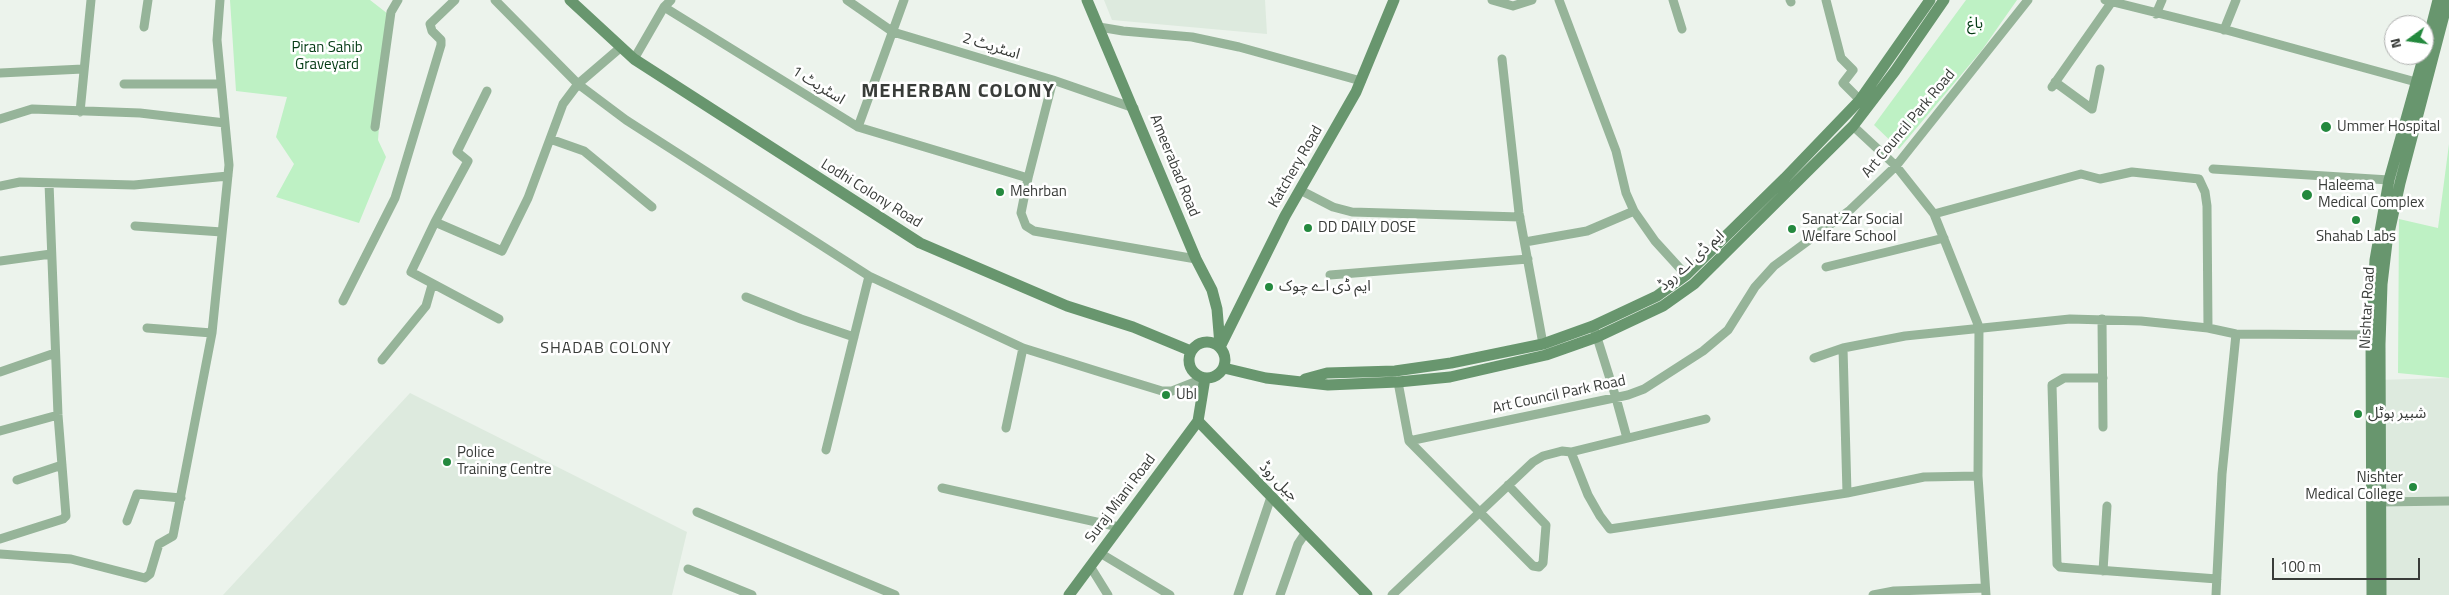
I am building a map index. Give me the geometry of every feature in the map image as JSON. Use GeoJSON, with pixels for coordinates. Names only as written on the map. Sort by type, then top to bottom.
{"type":"FeatureCollection","features":[{"type":"Feature","properties":{"kind":"main road","name":"Lodhi Colony Road"},"geometry":{"type":"LineString","coordinates":[[570,0],[634,59],[920,243],[1067,306],[1133,327],[1191,351]]}},
{"type":"Feature","properties":{"kind":"main road","name":"Ameerabad Road"},"geometry":{"type":"LineString","coordinates":[[1087,0],[1196,259],[1212,290],[1217,309],[1220,347]]}},
{"type":"Feature","properties":{"kind":"main road","name":"Katchery Road"},"geometry":{"type":"LineString","coordinates":[[1220,347],[1300,190],[1361,81],[1394,0]]}},
{"type":"Feature","properties":{"kind":"main road","name":"ایم ڈی اے روڈ"},"geometry":{"type":"LineString","coordinates":[[1301,380],[1327,373],[1396,371],[1451,363],[1595,332],[1657,296],[1686,275],[1853,126],[1930,0]]}},
{"type":"Feature","properties":{"kind":"main road","name":"ایم ڈی اے روڈ"},"geometry":{"type":"LineString","coordinates":[[1224,368],[1266,378],[1301,380],[1328,385],[1398,382],[1450,377],[1546,355],[1595,332],[1663,306],[1694,284],[1789,182],[1890,68],[1944,0]]}},
{"type":"Feature","properties":{"kind":"main road","name":"Nishtar Road"},"geometry":{"type":"LineString","coordinates":[[2434,16],[2438,0]]}},
{"type":"Feature","properties":{"kind":"main road","name":"Nishtar Road"},"geometry":{"type":"LineString","coordinates":[[2381,595],[2380,344],[2382,284],[2387,242],[2400,183],[2448,0]]}},
{"type":"Feature","properties":{"kind":"main road","name":"Nishtar Road"},"geometry":{"type":"LineString","coordinates":[[2372,595],[2371,335],[2375,260],[2389,180],[2421,65]]}},
{"type":"Feature","properties":{"kind":"main road"},"geometry":{"type":"LineString","coordinates":[[1206,341],[1220,347],[1225,354],[1224,368],[1218,375],[1205,378],[1199,376],[1192,370],[1189,360],[1191,351],[1198,344],[1206,341]]}},
{"type":"Feature","properties":{"kind":"main road"},"geometry":{"type":"LineString","coordinates":[[1198,421],[1205,378]]}},
{"type":"Feature","properties":{"kind":"main road","name":"جیل روڈ"},"geometry":{"type":"LineString","coordinates":[[1198,421],[1367,595]]}},
{"type":"Feature","properties":{"kind":"main road","name":"Suraj Miani Road"},"geometry":{"type":"LineString","coordinates":[[1069,595],[1198,421]]}},
{"type":"Feature","properties":{"kind":"street"},"geometry":{"type":"LineString","coordinates":[[80,112],[91,0]]}},
{"type":"Feature","properties":{"kind":"street"},"geometry":{"type":"LineString","coordinates":[[144,28],[148,0]]}},
{"type":"Feature","properties":{"kind":"street"},"geometry":{"type":"LineString","coordinates":[[49,183],[55,353],[65,518],[0,540],[2,554],[71,559],[145,578],[150,574],[159,544],[173,536],[182,498],[212,333],[229,165],[217,40],[220,0]]}},
{"type":"Feature","properties":{"kind":"street"},"geometry":{"type":"LineString","coordinates":[[375,127],[391,12],[398,0]]}},
{"type":"Feature","properties":{"kind":"street"},"geometry":{"type":"LineString","coordinates":[[343,301],[395,198],[441,44],[432,31],[430,24],[454,0]]}},
{"type":"Feature","properties":{"kind":"street"},"geometry":{"type":"LineString","coordinates":[[495,0],[578,84],[626,120],[869,276],[1023,348],[1162,391],[1172,391],[1205,378]]}},
{"type":"Feature","properties":{"kind":"street","name":"اسٹریٹ 2"},"geometry":{"type":"LineString","coordinates":[[847,0],[893,32],[1053,80],[1134,108]]}},
{"type":"Feature","properties":{"kind":"street"},"geometry":{"type":"LineString","coordinates":[[858,128],[904,0]]}},
{"type":"Feature","properties":{"kind":"street"},"geometry":{"type":"LineString","coordinates":[[1492,0],[1512,3],[1532,0]]}},
{"type":"Feature","properties":{"kind":"street"},"geometry":{"type":"LineString","coordinates":[[1559,0],[1616,151],[1626,193],[1634,211],[1654,241],[1686,275]]}},
{"type":"Feature","properties":{"kind":"street"},"geometry":{"type":"LineString","coordinates":[[1673,0],[1682,29]]}},
{"type":"Feature","properties":{"kind":"street"},"geometry":{"type":"LineString","coordinates":[[1826,0],[1841,58],[1853,70],[1843,83],[1860,100]]}},
{"type":"Feature","properties":{"kind":"street","name":"Art Council Park Road"},"geometry":{"type":"LineString","coordinates":[[1409,441],[1616,398],[1644,390],[1704,351],[1728,330],[1754,287],[1774,266],[1850,210],[1896,166],[2028,0]]}},
{"type":"Feature","properties":{"kind":"street"},"geometry":{"type":"LineString","coordinates":[[2156,14],[2162,0]]}},
{"type":"Feature","properties":{"kind":"street"},"geometry":{"type":"LineString","coordinates":[[2224,30],[2236,0]]}},
{"type":"Feature","properties":{"kind":"street"},"geometry":{"type":"LineString","coordinates":[[2100,68],[2092,109],[2053,84],[2108,2],[2224,30],[2416,82]]}},
{"type":"Feature","properties":{"kind":"street"},"geometry":{"type":"LineString","coordinates":[[634,59],[668,4]]}},
{"type":"Feature","properties":{"kind":"street","name":"اسٹریٹ 1"},"geometry":{"type":"LineString","coordinates":[[668,4],[858,128],[1028,178]]}},
{"type":"Feature","properties":{"kind":"street"},"geometry":{"type":"LineString","coordinates":[[1099,27],[1192,37],[1239,47],[1361,81]]}},
{"type":"Feature","properties":{"kind":"street"},"geometry":{"type":"LineString","coordinates":[[434,222],[502,251],[528,198],[563,104],[578,84],[620,48]]}},
{"type":"Feature","properties":{"kind":"street"},"geometry":{"type":"LineString","coordinates":[[1502,59],[1520,217],[1543,344]]}},
{"type":"Feature","properties":{"kind":"street"},"geometry":{"type":"LineString","coordinates":[[0,73],[83,69]]}},
{"type":"Feature","properties":{"kind":"street"},"geometry":{"type":"LineString","coordinates":[[1053,80],[1028,178],[1022,213],[1030,229],[1196,259]]}},
{"type":"Feature","properties":{"kind":"street"},"geometry":{"type":"LineString","coordinates":[[124,84],[221,84]]}},
{"type":"Feature","properties":{"kind":"street"},"geometry":{"type":"LineString","coordinates":[[487,91],[457,152],[468,161],[434,222],[411,272],[432,285],[499,319]]}},
{"type":"Feature","properties":{"kind":"street"},"geometry":{"type":"LineString","coordinates":[[0,119],[32,109],[140,113],[225,123]]}},
{"type":"Feature","properties":{"kind":"street"},"geometry":{"type":"LineString","coordinates":[[1853,126],[1896,166],[1934,214],[1979,328],[1978,476],[1986,591],[1873,595]]}},
{"type":"Feature","properties":{"kind":"street"},"geometry":{"type":"LineString","coordinates":[[550,139],[584,151],[652,207]]}},
{"type":"Feature","properties":{"kind":"street"},"geometry":{"type":"LineString","coordinates":[[2213,169],[2389,180]]}},
{"type":"Feature","properties":{"kind":"street"},"geometry":{"type":"LineString","coordinates":[[1934,214],[2081,174],[2100,179],[2132,172],[2199,179],[2205,192],[2207,206],[2208,328]]}},
{"type":"Feature","properties":{"kind":"street"},"geometry":{"type":"LineString","coordinates":[[0,186],[20,182],[134,185],[228,176]]}},
{"type":"Feature","properties":{"kind":"street"},"geometry":{"type":"LineString","coordinates":[[1300,190],[1333,207],[1352,212],[1520,217]]}},
{"type":"Feature","properties":{"kind":"street"},"geometry":{"type":"LineString","coordinates":[[1525,242],[1587,231],[1634,211]]}},
{"type":"Feature","properties":{"kind":"street"},"geometry":{"type":"LineString","coordinates":[[135,226],[222,232]]}},
{"type":"Feature","properties":{"kind":"street"},"geometry":{"type":"LineString","coordinates":[[1826,267],[1944,238]]}},
{"type":"Feature","properties":{"kind":"street"},"geometry":{"type":"LineString","coordinates":[[0,261],[51,254]]}},
{"type":"Feature","properties":{"kind":"street"},"geometry":{"type":"LineString","coordinates":[[1330,275],[1528,259]]}},
{"type":"Feature","properties":{"kind":"street"},"geometry":{"type":"LineString","coordinates":[[826,450],[869,276]]}},
{"type":"Feature","properties":{"kind":"street"},"geometry":{"type":"LineString","coordinates":[[382,360],[426,306],[432,285]]}},
{"type":"Feature","properties":{"kind":"street"},"geometry":{"type":"LineString","coordinates":[[746,296],[801,319],[854,337]]}},
{"type":"Feature","properties":{"kind":"street"},"geometry":{"type":"LineString","coordinates":[[1814,358],[1843,348],[1905,336],[1979,328],[2102,319],[2208,328],[2236,334],[2371,335]]}},
{"type":"Feature","properties":{"kind":"street"},"geometry":{"type":"LineString","coordinates":[[2102,319],[2103,427]]}},
{"type":"Feature","properties":{"kind":"street"},"geometry":{"type":"LineString","coordinates":[[147,328],[212,333]]}},
{"type":"Feature","properties":{"kind":"street"},"geometry":{"type":"LineString","coordinates":[[1595,332],[1627,438]]}},
{"type":"Feature","properties":{"kind":"street"},"geometry":{"type":"LineString","coordinates":[[2216,595],[2222,474],[2236,334]]}},
{"type":"Feature","properties":{"kind":"street"},"geometry":{"type":"LineString","coordinates":[[1006,428],[1023,348]]}},
{"type":"Feature","properties":{"kind":"street"},"geometry":{"type":"LineString","coordinates":[[1843,348],[1848,493]]}},
{"type":"Feature","properties":{"kind":"street"},"geometry":{"type":"LineString","coordinates":[[0,372],[55,353]]}},
{"type":"Feature","properties":{"kind":"street"},"geometry":{"type":"LineString","coordinates":[[2103,378],[2059,379],[2052,385],[2057,564],[2060,567],[2217,579]]}},
{"type":"Feature","properties":{"kind":"street"},"geometry":{"type":"LineString","coordinates":[[1398,382],[1409,441],[1533,566],[1539,567],[1543,563],[1546,525],[1508,485]]}},
{"type":"Feature","properties":{"kind":"street"},"geometry":{"type":"LineString","coordinates":[[0,431],[58,415]]}},
{"type":"Feature","properties":{"kind":"street"},"geometry":{"type":"LineString","coordinates":[[1392,595],[1508,485],[1533,462],[1543,456],[1562,451],[1571,452],[1706,419]]}},
{"type":"Feature","properties":{"kind":"street"},"geometry":{"type":"LineString","coordinates":[[1571,452],[1588,495],[1610,529],[1848,493],[1924,477],[1978,476]]}},
{"type":"Feature","properties":{"kind":"street"},"geometry":{"type":"LineString","coordinates":[[17,480],[62,465]]}},
{"type":"Feature","properties":{"kind":"street"},"geometry":{"type":"LineString","coordinates":[[942,488],[1119,528]]}},
{"type":"Feature","properties":{"kind":"street"},"geometry":{"type":"LineString","coordinates":[[128,521],[137,494],[182,498]]}},
{"type":"Feature","properties":{"kind":"street"},"geometry":{"type":"LineString","coordinates":[[1238,595],[1271,497]]}},
{"type":"Feature","properties":{"kind":"street"},"geometry":{"type":"LineString","coordinates":[[2380,502],[2449,501]]}},
{"type":"Feature","properties":{"kind":"street"},"geometry":{"type":"LineString","coordinates":[[2104,571],[2107,506]]}},
{"type":"Feature","properties":{"kind":"street"},"geometry":{"type":"LineString","coordinates":[[697,512],[895,595]]}},
{"type":"Feature","properties":{"kind":"street"},"geometry":{"type":"LineString","coordinates":[[1280,595],[1298,544],[1306,532]]}},
{"type":"Feature","properties":{"kind":"street"},"geometry":{"type":"LineString","coordinates":[[1100,553],[1170,595]]}},
{"type":"Feature","properties":{"kind":"street"},"geometry":{"type":"LineString","coordinates":[[1090,566],[1108,595]]}},
{"type":"Feature","properties":{"kind":"street"},"geometry":{"type":"LineString","coordinates":[[688,569],[752,595]]}},
{"type":"Feature","properties":{"kind":"street"},"geometry":{"type":"LineString","coordinates":[[724,595],[727,585]]}},
{"type":"Feature","properties":{"kind":"shaded area"},"geometry":{"type":"Polygon","coordinates":[[[1104,0],[1265,0],[1267,34],[1112,20],[1104,0]]]}},
{"type":"Feature","properties":{"kind":"shaded area","name":"Nishter Medical College"},"geometry":{"type":"Polygon","coordinates":[[[2449,378],[2449,595],[2376,595],[2376,380],[2449,378]]]}},
{"type":"Feature","properties":{"kind":"shaded area","name":"Police Training Centre"},"geometry":{"type":"Polygon","coordinates":[[[410,393],[687,532],[672,595],[223,595],[410,393]]]}},
{"type":"Feature","properties":{"kind":"green space","name":"Piran Sahib Graveyard"},"geometry":{"type":"Polygon","coordinates":[[[230,0],[370,0],[388,14],[378,140],[386,157],[359,223],[276,197],[294,164],[276,137],[287,97],[236,91],[230,0]]]}},
{"type":"Feature","properties":{"kind":"green space","name":"باغ"},"geometry":{"type":"Polygon","coordinates":[[[1966,0],[2017,0],[1982,50],[1899,149],[1874,125],[1966,0]]]}},
{"type":"Feature","properties":{"kind":"green space"},"geometry":{"type":"Polygon","coordinates":[[[2449,144],[2449,378],[2398,373],[2399,219],[2438,228],[2449,144]]]}},
{"type":"Feature","properties":{"kind":"place","name":"Ummer Hospital"},"geometry":{"type":"Point","coordinates":[2326,127]}},
{"type":"Feature","properties":{"kind":"place","name":"Mehrban"},"geometry":{"type":"Point","coordinates":[1000,192]}},
{"type":"Feature","properties":{"kind":"place","name":"Haleema Medical Complex"},"geometry":{"type":"Point","coordinates":[2307,195]}},
{"type":"Feature","properties":{"kind":"place","name":"Shahab Labs"},"geometry":{"type":"Point","coordinates":[2356,220]}},
{"type":"Feature","properties":{"kind":"place","name":"DD DAILY DOSE"},"geometry":{"type":"Point","coordinates":[1308,228]}},
{"type":"Feature","properties":{"kind":"place","name":"Sanat Zar Social Welfare School"},"geometry":{"type":"Point","coordinates":[1792,229]}},
{"type":"Feature","properties":{"kind":"place","name":"ایم ڈی اے چوک"},"geometry":{"type":"Point","coordinates":[1269,287]}},
{"type":"Feature","properties":{"kind":"place","name":"Ubl"},"geometry":{"type":"Point","coordinates":[1166,395]}},
{"type":"Feature","properties":{"kind":"place","name":"شبیر ہوٹل"},"geometry":{"type":"Point","coordinates":[2358,414]}},
{"type":"Feature","properties":{"kind":"place","name":"Police Training Centre"},"geometry":{"type":"Point","coordinates":[447,462]}},
{"type":"Feature","properties":{"kind":"place","name":"Nishter Medical College"},"geometry":{"type":"Point","coordinates":[2413,487]}},
{"type":"Feature","properties":{"kind":"district","name":"MEHERBAN COLONY"},"geometry":{"type":"Point","coordinates":[958,92]}},
{"type":"Feature","properties":{"kind":"district","name":"SHADAB COLONY"},"geometry":{"type":"Point","coordinates":[606,349]}}]}
